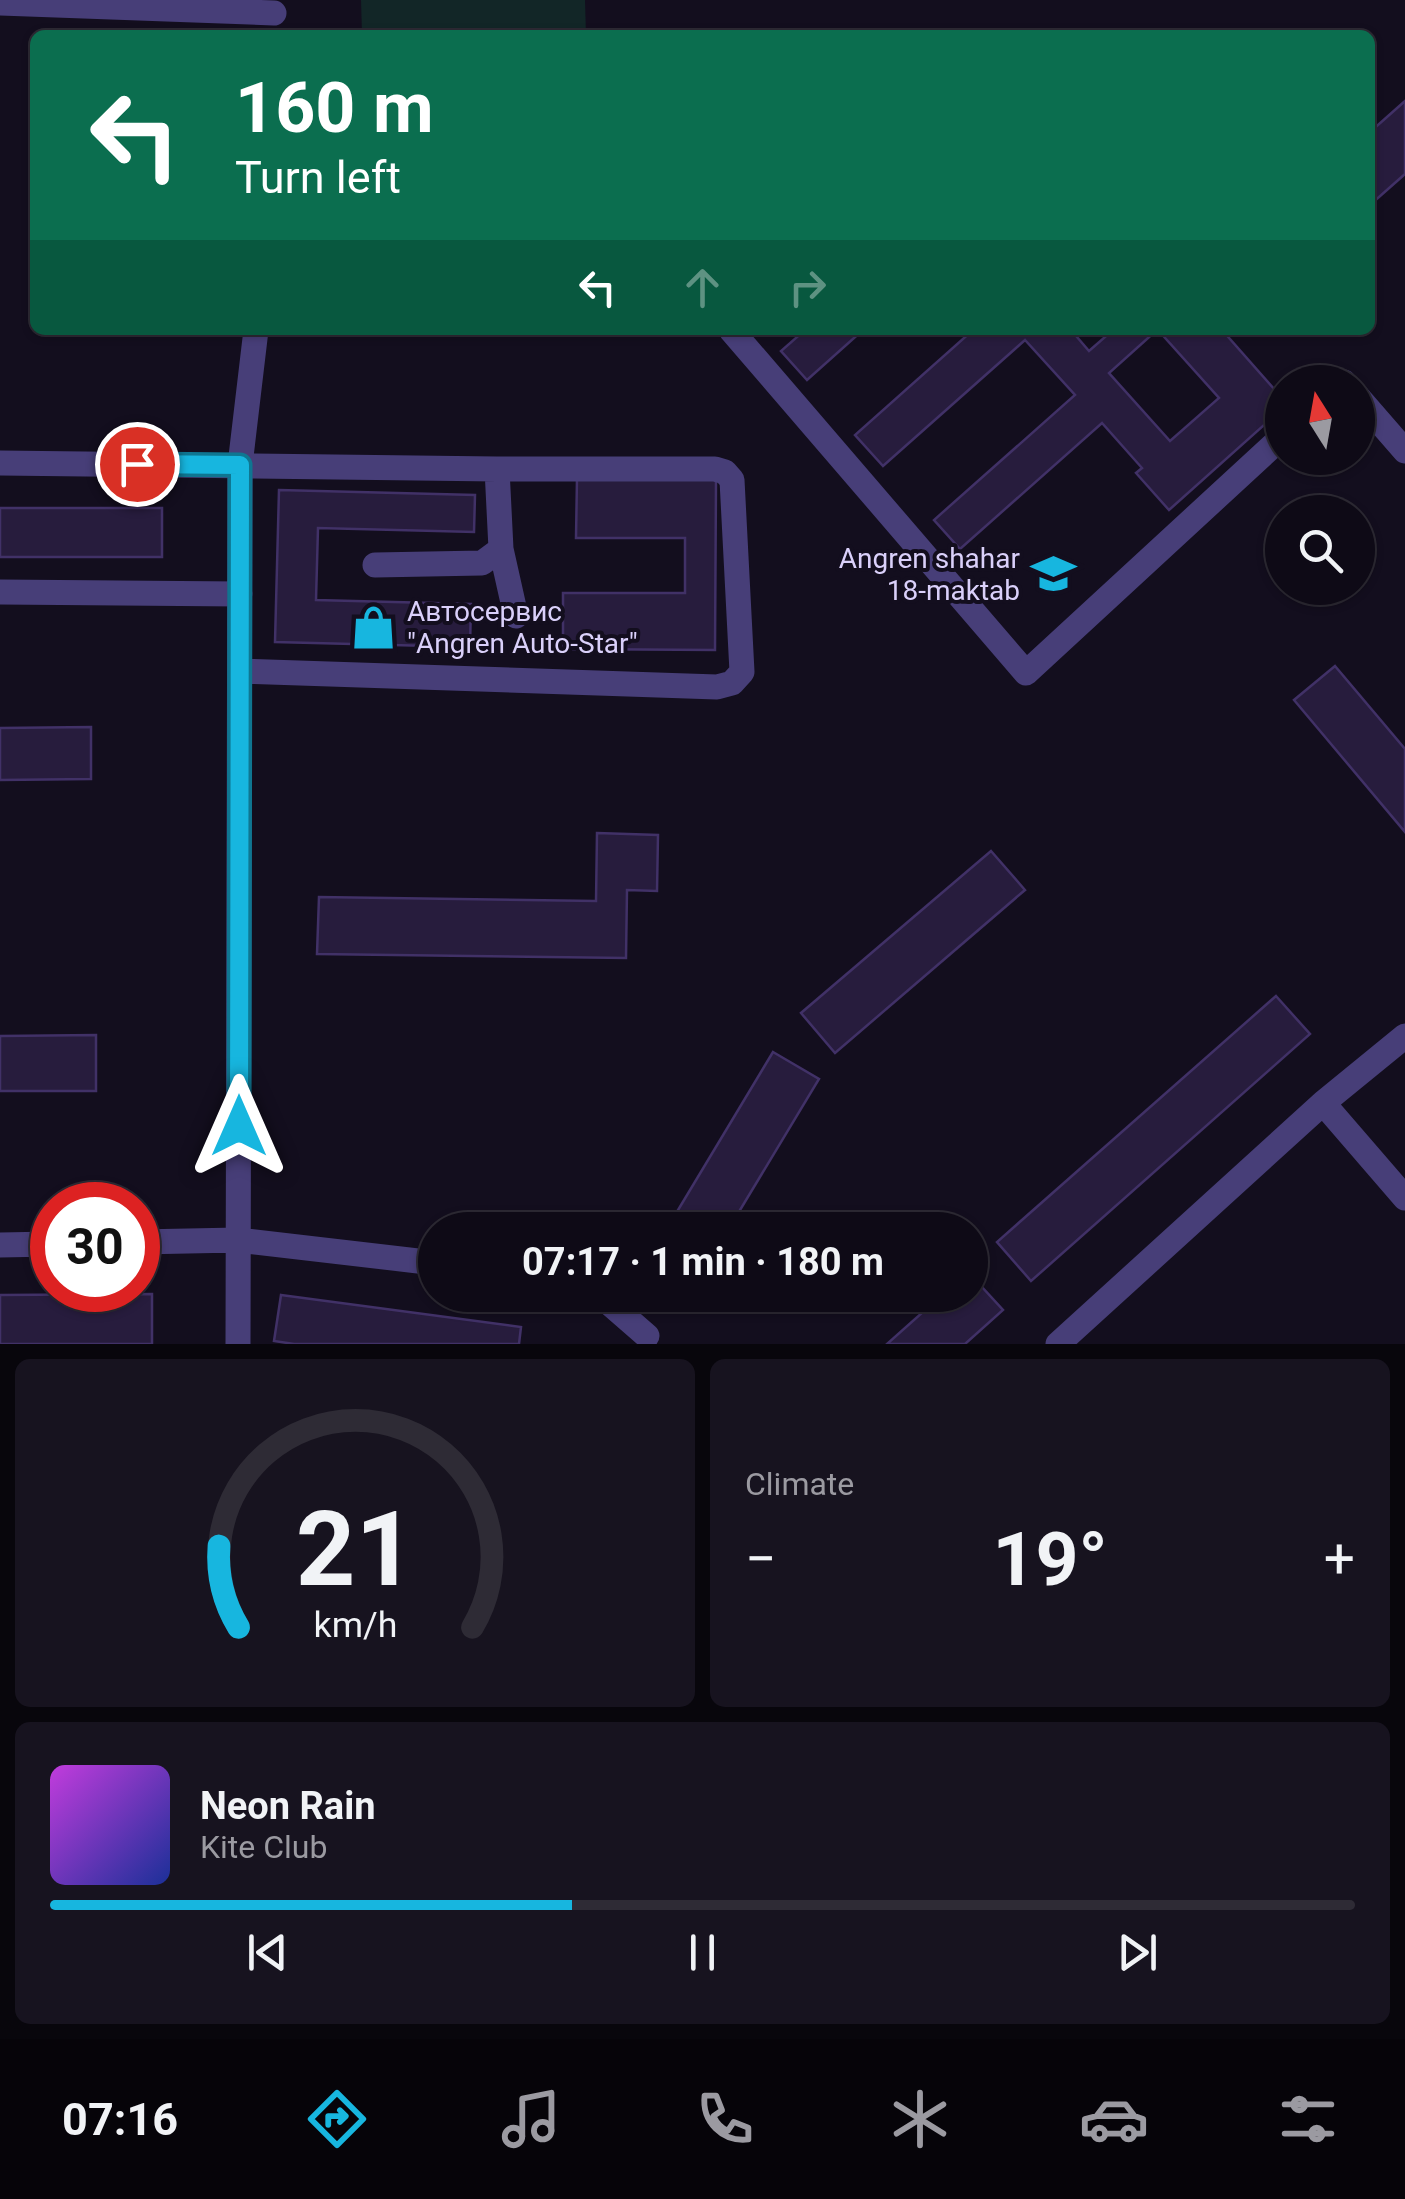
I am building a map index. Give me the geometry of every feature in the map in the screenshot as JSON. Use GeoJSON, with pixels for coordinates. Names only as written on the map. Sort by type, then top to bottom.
{"type":"FeatureCollection","features":[{"type":"Feature","properties":{"kind":"street"},"geometry":{"type":"LineString","coordinates":[[0,3],[274,16]]}},
{"type":"Feature","properties":{"kind":"street"},"geometry":{"type":"LineString","coordinates":[[238,1344],[240,465],[255,335]]}},
{"type":"Feature","properties":{"kind":"street"},"geometry":{"type":"LineString","coordinates":[[735,335],[1026,673],[1265,453]]}},
{"type":"Feature","properties":{"kind":"street"},"geometry":{"type":"LineString","coordinates":[[1375,417],[1405,451]]}},
{"type":"Feature","properties":{"kind":"street"},"geometry":{"type":"LineString","coordinates":[[0,463],[714,469],[725,472],[732,480],[742,672],[732,683],[717,687],[240,671]]}},
{"type":"Feature","properties":{"kind":"street"},"geometry":{"type":"LineString","coordinates":[[497,469],[501,549],[516,616]]}},
{"type":"Feature","properties":{"kind":"street"},"geometry":{"type":"LineString","coordinates":[[375,565],[482,563],[501,549]]}},
{"type":"Feature","properties":{"kind":"street"},"geometry":{"type":"LineString","coordinates":[[0,592],[240,594]]}},
{"type":"Feature","properties":{"kind":"street"},"geometry":{"type":"LineString","coordinates":[[1058,1344],[1323,1103],[1405,1036]]}},
{"type":"Feature","properties":{"kind":"street"},"geometry":{"type":"LineString","coordinates":[[1323,1103],[1405,1198]]}},
{"type":"Feature","properties":{"kind":"street"},"geometry":{"type":"LineString","coordinates":[[160,1242],[238,1240],[418,1261]]}},
{"type":"Feature","properties":{"kind":"street"},"geometry":{"type":"LineString","coordinates":[[0,1245],[30,1244]]}},
{"type":"Feature","properties":{"kind":"street"},"geometry":{"type":"LineString","coordinates":[[619,1312],[647,1336]]}},
{"type":"Feature","properties":{"kind":"green space"},"geometry":{"type":"Polygon","coordinates":[[[361,0],[585,0],[586,30],[362,30],[361,0]]]}},
{"type":"Feature","properties":{"kind":"building"},"geometry":{"type":"Polygon","coordinates":[[[1405,101],[1405,174],[1375,201],[1375,128],[1405,101]]]}},
{"type":"Feature","properties":{"kind":"building"},"geometry":{"type":"Polygon","coordinates":[[[799,335],[857,335],[807,380],[781,351],[799,335]]]}},
{"type":"Feature","properties":{"kind":"building"},"geometry":{"type":"Polygon","coordinates":[[[967,335],[1075,335],[1089,351],[1107,335],[1151,335],[1109,373],[1170,441],[1219,398],[1162,335],[1226,335],[1265,379],[1265,424],[1169,510],[1136,473],[1142,468],[1102,423],[960,549],[934,520],[1075,395],[1025,340],[883,466],[855,435],[967,335]]]}},
{"type":"Feature","properties":{"kind":"building"},"geometry":{"type":"Polygon","coordinates":[[[577,478],[716,479],[715,650],[563,649],[563,593],[685,593],[685,538],[576,538],[577,478]]]}},
{"type":"Feature","properties":{"kind":"building"},"geometry":{"type":"Polygon","coordinates":[[[279,490],[475,495],[474,532],[318,528],[316,600],[471,604],[470,647],[275,642],[279,490]]]}},
{"type":"Feature","properties":{"kind":"building"},"geometry":{"type":"Polygon","coordinates":[[[0,508],[162,508],[162,557],[0,557],[0,508]]]}},
{"type":"Feature","properties":{"kind":"building"},"geometry":{"type":"Polygon","coordinates":[[[1335,666],[1405,749],[1405,832],[1294,700],[1335,666]]]}},
{"type":"Feature","properties":{"kind":"building"},"geometry":{"type":"Polygon","coordinates":[[[91,727],[91,779],[0,780],[0,728],[91,727]]]}},
{"type":"Feature","properties":{"kind":"building"},"geometry":{"type":"Polygon","coordinates":[[[597,833],[658,835],[657,891],[627,890],[626,958],[317,954],[319,897],[596,901],[597,833]]]}},
{"type":"Feature","properties":{"kind":"building"},"geometry":{"type":"Polygon","coordinates":[[[991,851],[1025,890],[835,1053],[801,1013],[991,851]]]}},
{"type":"Feature","properties":{"kind":"building"},"geometry":{"type":"Polygon","coordinates":[[[1276,996],[1310,1034],[1031,1281],[997,1242],[1276,996]]]}},
{"type":"Feature","properties":{"kind":"building"},"geometry":{"type":"Polygon","coordinates":[[[96,1035],[96,1091],[0,1091],[0,1036],[96,1035]]]}},
{"type":"Feature","properties":{"kind":"building"},"geometry":{"type":"Polygon","coordinates":[[[773,1052],[819,1079],[739,1212],[677,1212],[773,1052]]]}},
{"type":"Feature","properties":{"kind":"building"},"geometry":{"type":"Polygon","coordinates":[[[988,1294],[1003,1310],[965,1344],[887,1344],[923,1312],[988,1312],[988,1294]]]}},
{"type":"Feature","properties":{"kind":"building"},"geometry":{"type":"Polygon","coordinates":[[[0,1295],[30,1295],[30,1312],[152,1312],[152,1344],[0,1344],[0,1295]]]}},
{"type":"Feature","properties":{"kind":"building"},"geometry":{"type":"Polygon","coordinates":[[[281,1295],[521,1327],[519,1344],[274,1341],[281,1295]]]}},
{"type":"Feature","properties":{"kind":"place","name":"Angren shahar 18-maktab"},"geometry":{"type":"Point","coordinates":[1053,574]}},
{"type":"Feature","properties":{"kind":"place","name":"Автосервис \"Angren Auto-Star\""},"geometry":{"type":"Point","coordinates":[374,627]}},
{"type":"Feature","properties":{"kind":"route"},"geometry":{"type":"LineString","coordinates":[[137,464],[240,465],[239,1126]]}}]}
